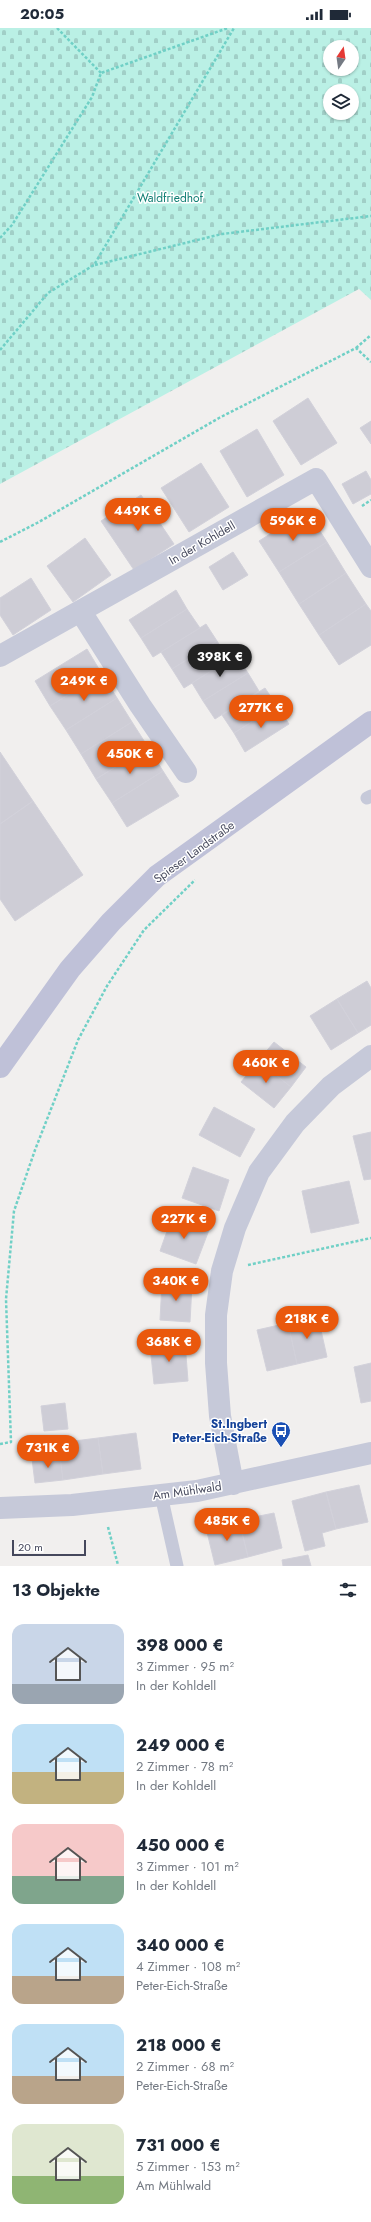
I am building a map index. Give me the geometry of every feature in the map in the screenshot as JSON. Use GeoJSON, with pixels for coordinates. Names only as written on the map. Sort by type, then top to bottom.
{"type":"FeatureCollection","features":[{"type":"Feature","properties":{"kind":"street","name":"In der Kohldell"},"geometry":{"type":"LineString","coordinates":[[0,656],[316,479],[371,567]]}},
{"type":"Feature","properties":{"kind":"street"},"geometry":{"type":"LineString","coordinates":[[81,612],[140,705],[186,772]]}},
{"type":"Feature","properties":{"kind":"street","name":"Spieser Landstraße"},"geometry":{"type":"LineString","coordinates":[[0,1067],[70,969],[111,922],[157,876],[371,722]]}},
{"type":"Feature","properties":{"kind":"street"},"geometry":{"type":"LineString","coordinates":[[233,1484],[220,1416],[216,1363],[216,1315],[222,1271],[235,1228],[259,1172],[295,1123],[331,1086],[371,1056]]}},
{"type":"Feature","properties":{"kind":"street","name":"Am Mühlwald"},"geometry":{"type":"LineString","coordinates":[[0,1508],[72,1505],[161,1495],[233,1484],[371,1453]]}},
{"type":"Feature","properties":{"kind":"lane"},"geometry":{"type":"LineString","coordinates":[[161,1495],[177,1566]]}},
{"type":"Feature","properties":{"kind":"path"},"geometry":{"type":"LineString","coordinates":[[57,28],[101,73]]}},
{"type":"Feature","properties":{"kind":"path"},"geometry":{"type":"LineString","coordinates":[[0,238],[12,225],[92,97],[101,73],[228,28]]}},
{"type":"Feature","properties":{"kind":"path"},"geometry":{"type":"LineString","coordinates":[[94,265],[234,28]]}},
{"type":"Feature","properties":{"kind":"path"},"geometry":{"type":"LineString","coordinates":[[0,350],[48,293],[94,265],[222,234],[371,216]]}},
{"type":"Feature","properties":{"kind":"path"},"geometry":{"type":"LineString","coordinates":[[0,542],[37,523],[219,418],[356,348],[371,334]]}},
{"type":"Feature","properties":{"kind":"path"},"geometry":{"type":"LineString","coordinates":[[356,348],[371,362]]}},
{"type":"Feature","properties":{"kind":"path"},"geometry":{"type":"LineString","coordinates":[[0,1444],[10,1442],[6,1299],[14,1212],[35,1150],[78,1040],[107,986],[144,930],[197,878]]}},
{"type":"Feature","properties":{"kind":"path"},"geometry":{"type":"LineString","coordinates":[[222,1271],[371,1238]]}},
{"type":"Feature","properties":{"kind":"path"},"geometry":{"type":"LineString","coordinates":[[108,1527],[118,1565]]}},
{"type":"Feature","properties":{"kind":"green space","name":"Waldfriedhof"},"geometry":{"type":"Polygon","coordinates":[[[0,28],[371,28],[371,300],[359,289],[0,484],[0,28]]]}},
{"type":"Feature","properties":{"kind":"building"},"geometry":{"type":"Polygon","coordinates":[[[308,398],[337,443],[301,465],[273,421],[308,398]]]}},
{"type":"Feature","properties":{"kind":"building"},"geometry":{"type":"Polygon","coordinates":[[[371,421],[371,444],[360,428],[371,421]]]}},
{"type":"Feature","properties":{"kind":"building"},"geometry":{"type":"Polygon","coordinates":[[[257,429],[284,475],[247,497],[220,451],[257,429]]]}},
{"type":"Feature","properties":{"kind":"building"},"geometry":{"type":"Polygon","coordinates":[[[201,463],[229,507],[189,532],[161,488],[201,463]]]}},
{"type":"Feature","properties":{"kind":"building"},"geometry":{"type":"Polygon","coordinates":[[[366,471],[371,480],[371,494],[353,504],[342,484],[366,471]]]}},
{"type":"Feature","properties":{"kind":"building"},"geometry":{"type":"Polygon","coordinates":[[[141,495],[174,544],[134,570],[101,521],[141,495]]]}},
{"type":"Feature","properties":{"kind":"building"},"geometry":{"type":"Polygon","coordinates":[[[307,511],[327,542],[279,572],[259,541],[307,511]]]}},
{"type":"Feature","properties":{"kind":"building"},"geometry":{"type":"Polygon","coordinates":[[[85,538],[111,575],[73,602],[47,566],[85,538]]]}},
{"type":"Feature","properties":{"kind":"building"},"geometry":{"type":"Polygon","coordinates":[[[327,542],[346,573],[299,604],[279,572],[327,542]]]}},
{"type":"Feature","properties":{"kind":"building"},"geometry":{"type":"Polygon","coordinates":[[[233,552],[248,575],[223,590],[209,567],[233,552]]]}},
{"type":"Feature","properties":{"kind":"building"},"geometry":{"type":"Polygon","coordinates":[[[346,573],[366,604],[319,635],[299,604],[346,573]]]}},
{"type":"Feature","properties":{"kind":"building"},"geometry":{"type":"Polygon","coordinates":[[[31,578],[51,610],[13,635],[0,615],[0,598],[31,578]]]}},
{"type":"Feature","properties":{"kind":"building"},"geometry":{"type":"Polygon","coordinates":[[[176,590],[187,609],[141,638],[129,620],[176,590]]]}},
{"type":"Feature","properties":{"kind":"building"},"geometry":{"type":"Polygon","coordinates":[[[366,604],[371,611],[371,645],[339,665],[319,635],[366,604]]]}},
{"type":"Feature","properties":{"kind":"building"},"geometry":{"type":"Polygon","coordinates":[[[187,609],[200,628],[153,657],[141,638],[187,609]]]}},
{"type":"Feature","properties":{"kind":"building"},"geometry":{"type":"Polygon","coordinates":[[[206,624],[217,641],[172,669],[161,652],[206,624]]]}},
{"type":"Feature","properties":{"kind":"building"},"geometry":{"type":"Polygon","coordinates":[[[217,641],[229,660],[184,688],[172,669],[217,641]]]}},
{"type":"Feature","properties":{"kind":"building"},"geometry":{"type":"Polygon","coordinates":[[[87,649],[102,674],[50,706],[35,681],[87,649]]]}},
{"type":"Feature","properties":{"kind":"building"},"geometry":{"type":"Polygon","coordinates":[[[236,655],[248,673],[203,701],[192,683],[236,655]]]}},
{"type":"Feature","properties":{"kind":"building"},"geometry":{"type":"Polygon","coordinates":[[[248,673],[259,691],[215,719],[203,701],[248,673]]]}},
{"type":"Feature","properties":{"kind":"building"},"geometry":{"type":"Polygon","coordinates":[[[102,674],[117,698],[66,730],[50,706],[102,674]]]}},
{"type":"Feature","properties":{"kind":"building"},"geometry":{"type":"Polygon","coordinates":[[[265,688],[277,706],[234,733],[222,715],[265,688]]]}},
{"type":"Feature","properties":{"kind":"building"},"geometry":{"type":"Polygon","coordinates":[[[117,698],[132,722],[81,754],[66,730],[117,698]]]}},
{"type":"Feature","properties":{"kind":"building"},"geometry":{"type":"Polygon","coordinates":[[[277,706],[289,724],[245,752],[234,733],[277,706]]]}},
{"type":"Feature","properties":{"kind":"building"},"geometry":{"type":"Polygon","coordinates":[[[132,722],[148,747],[96,779],[81,754],[132,722]]]}},
{"type":"Feature","properties":{"kind":"building"},"geometry":{"type":"Polygon","coordinates":[[[148,747],[163,771],[112,803],[96,779],[148,747]]]}},
{"type":"Feature","properties":{"kind":"building"},"geometry":{"type":"Polygon","coordinates":[[[0,752],[33,801],[0,824],[0,752]]]}},
{"type":"Feature","properties":{"kind":"building"},"geometry":{"type":"Polygon","coordinates":[[[163,771],[179,796],[127,827],[112,803],[163,771]]]}},
{"type":"Feature","properties":{"kind":"building"},"geometry":{"type":"Polygon","coordinates":[[[33,801],[83,875],[15,921],[0,899],[0,824],[33,801]]]}},
{"type":"Feature","properties":{"kind":"building"},"geometry":{"type":"Polygon","coordinates":[[[367,981],[371,988],[371,1025],[358,1033],[337,999],[367,981]]]}},
{"type":"Feature","properties":{"kind":"building"},"geometry":{"type":"Polygon","coordinates":[[[337,999],[358,1033],[331,1050],[310,1016],[337,999]]]}},
{"type":"Feature","properties":{"kind":"building"},"geometry":{"type":"Polygon","coordinates":[[[274,1042],[306,1067],[291,1087],[258,1061],[274,1042]]]}},
{"type":"Feature","properties":{"kind":"building"},"geometry":{"type":"Polygon","coordinates":[[[258,1061],[291,1087],[274,1108],[241,1082],[258,1061]]]}},
{"type":"Feature","properties":{"kind":"building"},"geometry":{"type":"Polygon","coordinates":[[[214,1107],[255,1129],[240,1157],[199,1135],[214,1107]]]}},
{"type":"Feature","properties":{"kind":"building"},"geometry":{"type":"Polygon","coordinates":[[[371,1132],[371,1179],[364,1180],[353,1136],[371,1132]]]}},
{"type":"Feature","properties":{"kind":"building"},"geometry":{"type":"Polygon","coordinates":[[[193,1167],[229,1180],[219,1211],[182,1198],[193,1167]]]}},
{"type":"Feature","properties":{"kind":"building"},"geometry":{"type":"Polygon","coordinates":[[[349,1181],[359,1223],[311,1233],[302,1191],[349,1181]]]}},
{"type":"Feature","properties":{"kind":"building"},"geometry":{"type":"Polygon","coordinates":[[[172,1217],[209,1230],[196,1264],[160,1251],[172,1217]]]}},
{"type":"Feature","properties":{"kind":"building"},"geometry":{"type":"Polygon","coordinates":[[[162,1283],[192,1285],[190,1322],[160,1320],[162,1283]]]}},
{"type":"Feature","properties":{"kind":"building"},"geometry":{"type":"Polygon","coordinates":[[[318,1317],[327,1357],[297,1364],[288,1323],[318,1317]]]}},
{"type":"Feature","properties":{"kind":"building"},"geometry":{"type":"Polygon","coordinates":[[[288,1323],[297,1364],[267,1371],[257,1330],[288,1323]]]}},
{"type":"Feature","properties":{"kind":"building"},"geometry":{"type":"Polygon","coordinates":[[[185,1342],[188,1381],[154,1384],[150,1345],[185,1342]]]}},
{"type":"Feature","properties":{"kind":"building"},"geometry":{"type":"Polygon","coordinates":[[[371,1363],[371,1401],[361,1403],[354,1367],[371,1363]]]}},
{"type":"Feature","properties":{"kind":"building"},"geometry":{"type":"Polygon","coordinates":[[[65,1403],[68,1429],[44,1431],[41,1406],[65,1403]]]}},
{"type":"Feature","properties":{"kind":"building"},"geometry":{"type":"Polygon","coordinates":[[[136,1433],[141,1469],[103,1474],[98,1438],[136,1433]]]}},
{"type":"Feature","properties":{"kind":"building"},"geometry":{"type":"Polygon","coordinates":[[[98,1438],[103,1474],[63,1480],[58,1443],[98,1438]]]}},
{"type":"Feature","properties":{"kind":"building"},"geometry":{"type":"Polygon","coordinates":[[[60,1455],[63,1480],[35,1483],[32,1459],[60,1455]]]}},
{"type":"Feature","properties":{"kind":"building"},"geometry":{"type":"Polygon","coordinates":[[[359,1485],[368,1522],[336,1529],[326,1492],[359,1485]]]}},
{"type":"Feature","properties":{"kind":"building"},"geometry":{"type":"Polygon","coordinates":[[[326,1492],[336,1529],[322,1533],[325,1546],[305,1551],[292,1501],[326,1492]]]}},
{"type":"Feature","properties":{"kind":"building"},"geometry":{"type":"Polygon","coordinates":[[[274,1513],[282,1548],[248,1557],[239,1520],[274,1513]]]}},
{"type":"Feature","properties":{"kind":"building"},"geometry":{"type":"Polygon","coordinates":[[[239,1520],[248,1557],[215,1565],[206,1528],[239,1520]]]}},
{"type":"Feature","properties":{"kind":"building"},"geometry":{"type":"Polygon","coordinates":[[[308,1555],[311,1566],[283,1566],[282,1560],[308,1555]]]}},
{"type":"Feature","properties":{"kind":"place","name":"St.Ingbert Peter-Eich-Straße"},"geometry":{"type":"Point","coordinates":[281,1448]}}]}
